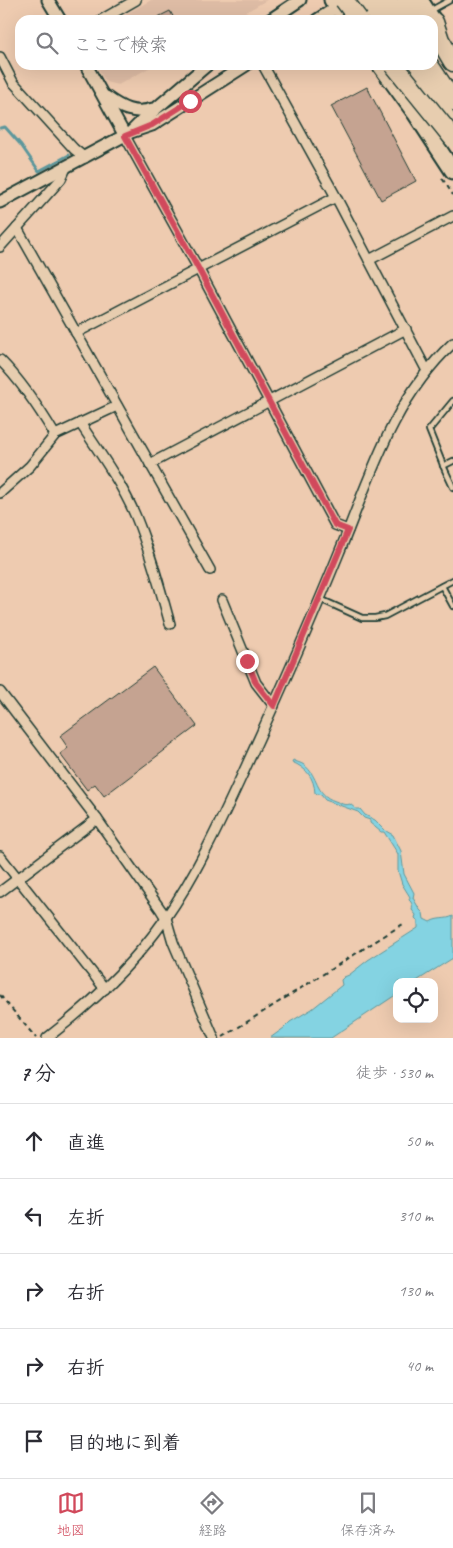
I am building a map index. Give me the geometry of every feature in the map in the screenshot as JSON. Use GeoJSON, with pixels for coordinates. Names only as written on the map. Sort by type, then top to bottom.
{"type":"FeatureCollection","features":[{"type":"Feature","properties":{"kind":"highway"},"geometry":{"type":"LineString","coordinates":[[366,0],[376,15]]}},
{"type":"Feature","properties":{"kind":"highway"},"geometry":{"type":"LineString","coordinates":[[376,0],[383,15]]}},
{"type":"Feature","properties":{"kind":"highway"},"geometry":{"type":"LineString","coordinates":[[386,0],[396,15]]}},
{"type":"Feature","properties":{"kind":"highway"},"geometry":{"type":"LineString","coordinates":[[406,0],[426,15]]}},
{"type":"Feature","properties":{"kind":"highway"},"geometry":{"type":"LineString","coordinates":[[340,2],[345,15]]}},
{"type":"Feature","properties":{"kind":"highway"},"geometry":{"type":"LineString","coordinates":[[340,2],[354,15]]}},
{"type":"Feature","properties":{"kind":"highway"},"geometry":{"type":"LineString","coordinates":[[438,31],[453,51]]}},
{"type":"Feature","properties":{"kind":"highway"},"geometry":{"type":"LineString","coordinates":[[438,36],[453,62]]}},
{"type":"Feature","properties":{"kind":"highway"},"geometry":{"type":"LineString","coordinates":[[438,54],[453,79]]}},
{"type":"Feature","properties":{"kind":"highway"},"geometry":{"type":"LineString","coordinates":[[384,70],[415,113],[453,171]]}},
{"type":"Feature","properties":{"kind":"highway"},"geometry":{"type":"LineString","coordinates":[[398,70],[453,138]]}},
{"type":"Feature","properties":{"kind":"highway"},"geometry":{"type":"LineString","coordinates":[[402,70],[415,113]]}},
{"type":"Feature","properties":{"kind":"highway"},"geometry":{"type":"LineString","coordinates":[[413,70],[453,128]]}},
{"type":"Feature","properties":{"kind":"highway"},"geometry":{"type":"LineString","coordinates":[[432,70],[453,100]]}},
{"type":"Feature","properties":{"kind":"street"},"geometry":{"type":"LineString","coordinates":[[48,0],[57,15]]}},
{"type":"Feature","properties":{"kind":"street"},"geometry":{"type":"LineString","coordinates":[[110,15],[136,0]]}},
{"type":"Feature","properties":{"kind":"street"},"geometry":{"type":"LineString","coordinates":[[278,15],[300,0]]}},
{"type":"Feature","properties":{"kind":"street"},"geometry":{"type":"LineString","coordinates":[[323,15],[340,2]]}},
{"type":"Feature","properties":{"kind":"street"},"geometry":{"type":"LineString","coordinates":[[0,57],[13,82],[74,149],[85,158]]}},
{"type":"Feature","properties":{"kind":"street"},"geometry":{"type":"LineString","coordinates":[[89,70],[128,134],[335,525],[348,530]]}},
{"type":"Feature","properties":{"kind":"street"},"geometry":{"type":"LineString","coordinates":[[128,134],[201,70]]}},
{"type":"Feature","properties":{"kind":"street"},"geometry":{"type":"LineString","coordinates":[[0,202],[128,134],[152,125],[238,70]]}},
{"type":"Feature","properties":{"kind":"street"},"geometry":{"type":"LineString","coordinates":[[267,70],[427,371]]}},
{"type":"Feature","properties":{"kind":"street"},"geometry":{"type":"LineString","coordinates":[[103,94],[121,107],[134,112],[151,110],[161,105]]}},
{"type":"Feature","properties":{"kind":"street"},"geometry":{"type":"LineString","coordinates":[[0,247],[61,179],[66,168]]}},
{"type":"Feature","properties":{"kind":"street"},"geometry":{"type":"LineString","coordinates":[[76,333],[336,197]]}},
{"type":"Feature","properties":{"kind":"street"},"geometry":{"type":"LineString","coordinates":[[369,260],[453,216]]}},
{"type":"Feature","properties":{"kind":"street"},"geometry":{"type":"LineString","coordinates":[[17,228],[210,570]]}},
{"type":"Feature","properties":{"kind":"street"},"geometry":{"type":"LineString","coordinates":[[150,464],[406,329]]}},
{"type":"Feature","properties":{"kind":"street"},"geometry":{"type":"LineString","coordinates":[[47,1038],[105,989],[146,944],[166,918],[196,867],[217,828],[274,706],[396,416],[427,371],[453,343]]}},
{"type":"Feature","properties":{"kind":"street"},"geometry":{"type":"LineString","coordinates":[[0,360],[33,399],[55,435]]}},
{"type":"Feature","properties":{"kind":"street"},"geometry":{"type":"LineString","coordinates":[[0,493],[30,466],[55,435],[117,406]]}},
{"type":"Feature","properties":{"kind":"street"},"geometry":{"type":"LineString","coordinates":[[80,423],[108,466],[136,516],[170,624]]}},
{"type":"Feature","properties":{"kind":"street"},"geometry":{"type":"LineString","coordinates":[[222,600],[256,683],[274,706]]}},
{"type":"Feature","properties":{"kind":"street"},"geometry":{"type":"LineString","coordinates":[[0,692],[133,868],[166,918],[173,942],[214,1038]]}},
{"type":"Feature","properties":{"kind":"street"},"geometry":{"type":"LineString","coordinates":[[0,892],[97,819]]}},
{"type":"Feature","properties":{"kind":"street"},"geometry":{"type":"LineString","coordinates":[[0,856],[105,989]]}},
{"type":"Feature","properties":{"kind":"lane"},"geometry":{"type":"LineString","coordinates":[[428,15],[450,0]]}},
{"type":"Feature","properties":{"kind":"lane"},"geometry":{"type":"LineString","coordinates":[[453,401],[429,430],[453,487]]}},
{"type":"Feature","properties":{"kind":"lane"},"geometry":{"type":"LineString","coordinates":[[443,466],[453,460]]}},
{"type":"Feature","properties":{"kind":"lane"},"geometry":{"type":"LineString","coordinates":[[320,599],[362,618],[375,618],[385,616],[453,580]]}},
{"type":"Feature","properties":{"kind":"lane"},"geometry":{"type":"LineString","coordinates":[[442,586],[453,606]]}},
{"type":"Feature","properties":{"kind":"path"},"geometry":{"type":"LineString","coordinates":[[222,1038],[403,924]]}},
{"type":"Feature","properties":{"kind":"path"},"geometry":{"type":"LineString","coordinates":[[0,995],[36,1038]]}},
{"type":"Feature","properties":{"kind":"shaded area"},"geometry":{"type":"Polygon","coordinates":[[[151,0],[267,0],[241,15],[125,15],[151,0]]]}},
{"type":"Feature","properties":{"kind":"shaded area"},"geometry":{"type":"Polygon","coordinates":[[[99,70],[145,70],[118,85],[106,82],[99,70]]]}},
{"type":"Feature","properties":{"kind":"water"},"geometry":{"type":"Polygon","coordinates":[[[293,760],[303,764],[309,769],[323,794],[328,798],[360,809],[365,815],[375,820],[393,835],[401,851],[404,874],[414,893],[413,898],[423,913],[424,919],[430,922],[453,916],[453,958],[421,978],[393,978],[393,997],[331,1038],[270,1038],[290,1022],[312,1009],[342,985],[341,980],[344,977],[418,928],[418,921],[415,918],[416,915],[412,910],[409,900],[410,897],[402,884],[398,871],[398,854],[384,832],[381,832],[370,823],[370,820],[364,818],[358,812],[325,800],[321,795],[315,793],[311,778],[301,767],[292,762],[293,760]]]}},
{"type":"Feature","properties":{"kind":"building"},"geometry":{"type":"Polygon","coordinates":[[[170,11],[172,15],[162,15],[170,11]]]}},
{"type":"Feature","properties":{"kind":"building"},"geometry":{"type":"Polygon","coordinates":[[[367,87],[416,181],[381,200],[331,106],[367,87]]]}},
{"type":"Feature","properties":{"kind":"building"},"geometry":{"type":"Polygon","coordinates":[[[153,667],[197,726],[104,796],[95,784],[87,790],[60,754],[68,748],[60,736],[153,667]]]}},
{"type":"Feature","properties":{"kind":"waterway"},"geometry":{"type":"LineString","coordinates":[[0,128],[5,127],[21,145],[39,171],[69,155]]}},
{"type":"Feature","properties":{"kind":"route"},"geometry":{"type":"LineString","coordinates":[[190,101],[152,125],[125,136],[198,268],[335,525],[348,530],[274,706],[256,683],[247,661]]}}]}
